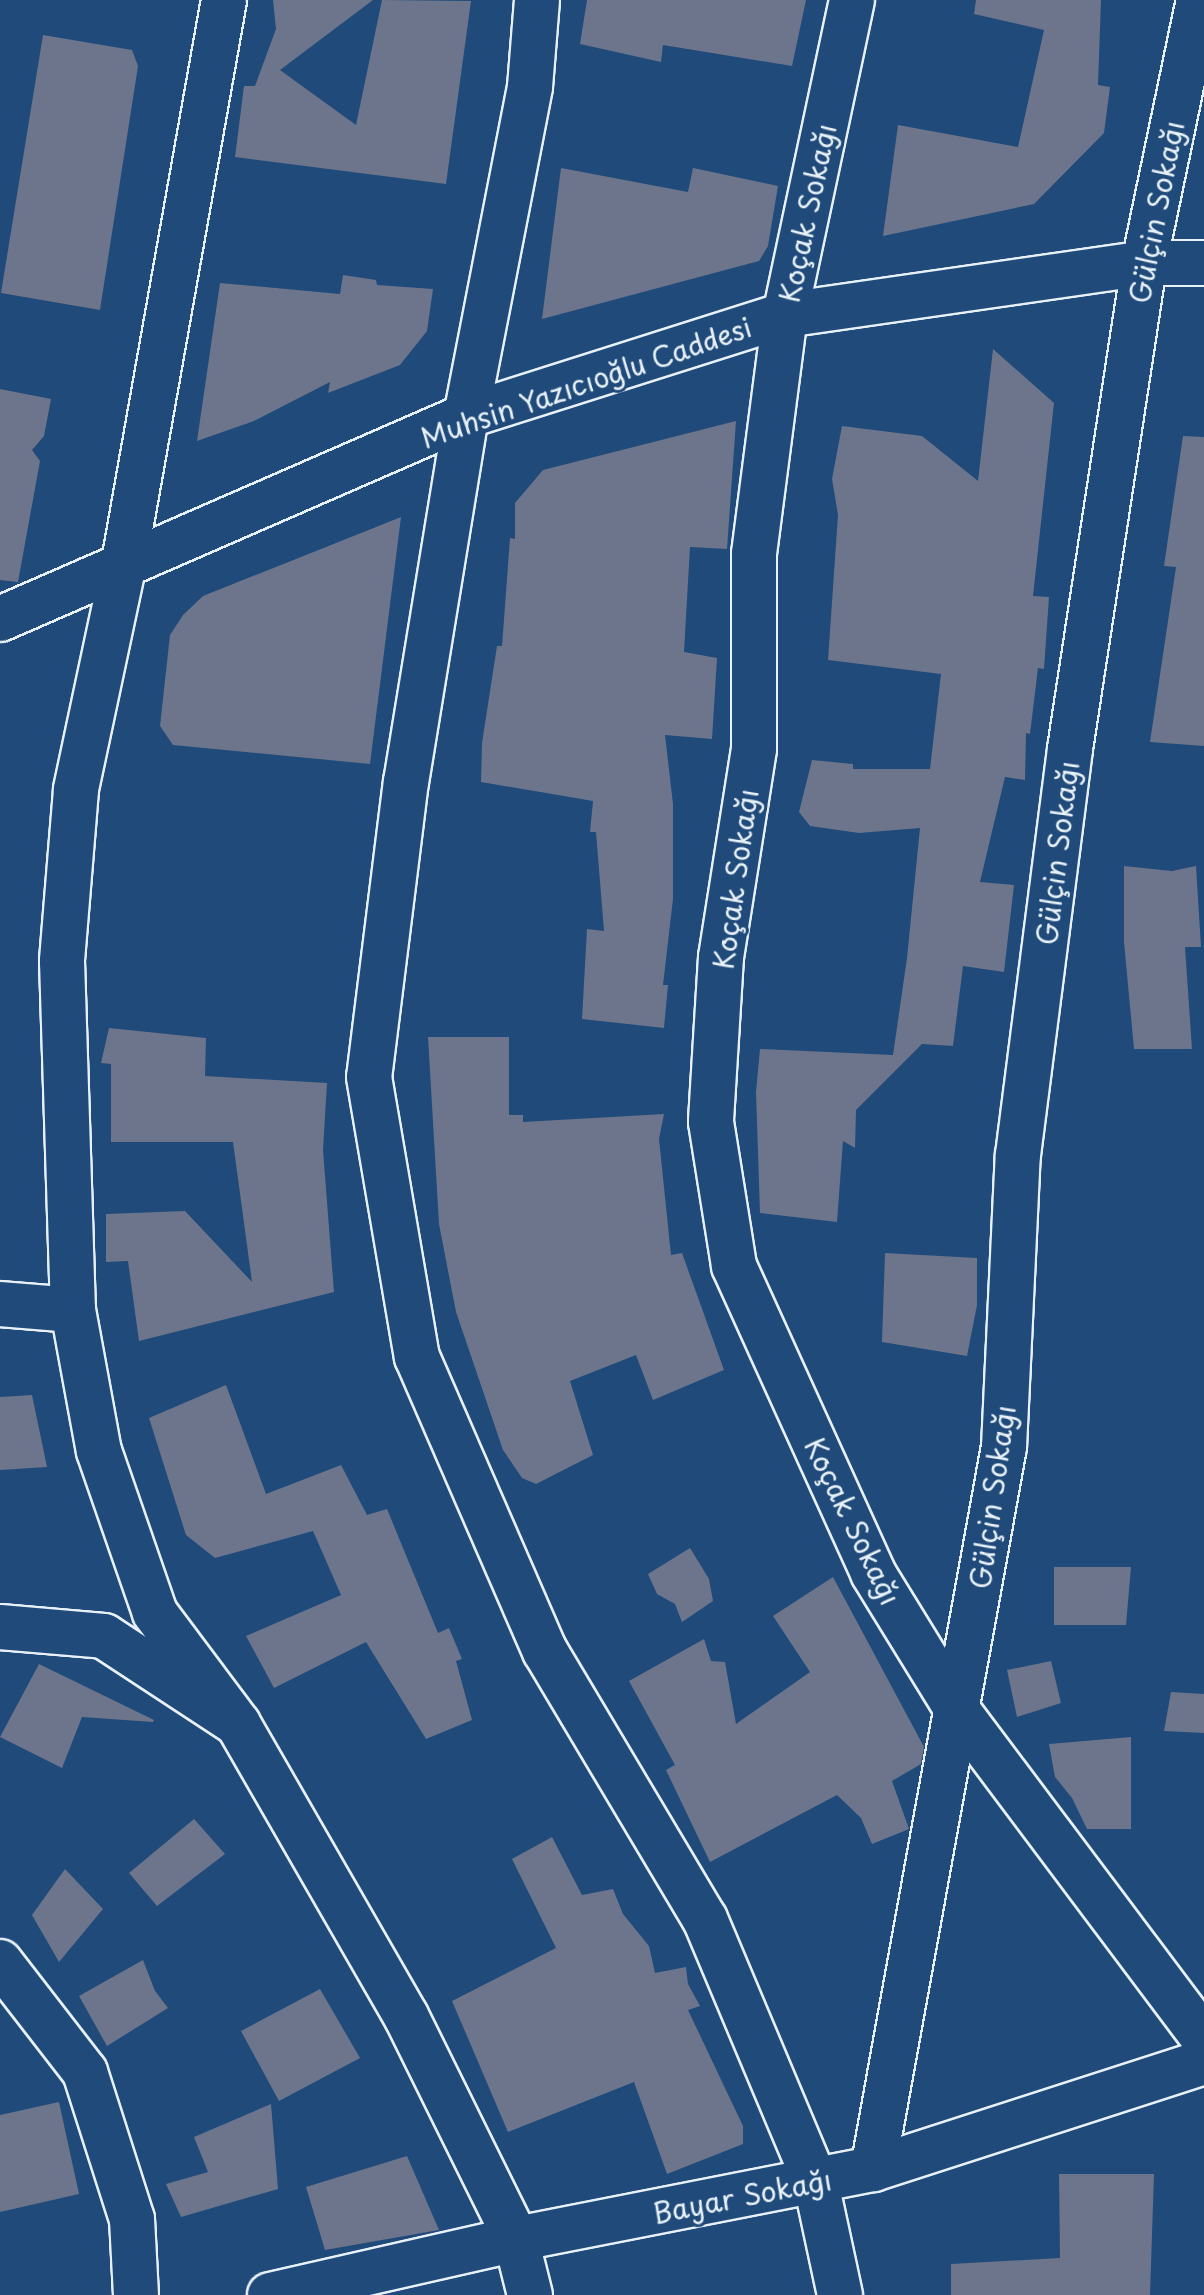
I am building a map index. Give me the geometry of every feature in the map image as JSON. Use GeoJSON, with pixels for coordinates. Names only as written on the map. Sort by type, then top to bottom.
{"type":"FeatureCollection","features":[{"type":"Feature","properties":{"kind":"street"},"geometry":{"type":"LineString","coordinates":[[224,0],[123,568],[76,790],[62,961],[73,1310],[99,1451],[155,1613],[238,1724],[406,2016],[516,2239],[530,2295]]}},
{"type":"Feature","properties":{"kind":"street"},"geometry":{"type":"LineString","coordinates":[[537,0],[530,87],[466,416],[406,781],[369,1077],[417,1357],[545,1651],[705,1919],[816,2183],[840,2295]]}},
{"type":"Feature","properties":{"kind":"street","name":"Koçak Sokağı"},"geometry":{"type":"LineString","coordinates":[[852,0],[785,315],[754,554],[754,749],[721,957],[711,1122],[734,1266],[873,1573],[958,1711],[1204,2039]]}},
{"type":"Feature","properties":{"kind":"street","name":"Gülçin Sokağı"},"geometry":{"type":"LineString","coordinates":[[873,2169],[1004,1447],[1018,1155],[1070,749],[1144,263],[1199,0]]}},
{"type":"Feature","properties":{"kind":"street","name":"Muhsin Yazıcıoğlu Caddesi"},"geometry":{"type":"LineString","coordinates":[[0,619],[466,416],[785,315],[1144,263],[1204,263]]}},
{"type":"Feature","properties":{"kind":"street"},"geometry":{"type":"LineString","coordinates":[[0,1304],[73,1310]]}},
{"type":"Feature","properties":{"kind":"street"},"geometry":{"type":"LineString","coordinates":[[0,1627],[104,1636],[238,1724]]}},
{"type":"Feature","properties":{"kind":"street"},"geometry":{"type":"LineString","coordinates":[[0,1962],[85,2072],[132,2219],[136,2295]]}},
{"type":"Feature","properties":{"kind":"street","name":"Bayar Sokağı"},"geometry":{"type":"LineString","coordinates":[[270,2295],[516,2239],[816,2183],[873,2169],[1204,2062]]}},
{"type":"Feature","properties":{"kind":"building"},"geometry":{"type":"Polygon","coordinates":[[[273,0],[373,0],[280,70],[356,125],[382,0],[471,1],[446,184],[235,157],[244,86],[255,86],[276,29],[273,0]]]}},
{"type":"Feature","properties":{"kind":"building"},"geometry":{"type":"Polygon","coordinates":[[[587,0],[806,0],[792,66],[663,45],[661,62],[580,44],[587,0]]]}},
{"type":"Feature","properties":{"kind":"building"},"geometry":{"type":"Polygon","coordinates":[[[976,0],[1101,0],[1098,85],[1110,87],[1104,133],[1034,204],[883,236],[898,125],[1018,147],[1044,30],[974,14],[976,0]]]}},
{"type":"Feature","properties":{"kind":"building"},"geometry":{"type":"Polygon","coordinates":[[[43,35],[132,50],[138,66],[100,310],[1,293],[43,35]]]}},
{"type":"Feature","properties":{"kind":"building"},"geometry":{"type":"Polygon","coordinates":[[[561,168],[688,192],[693,168],[778,186],[768,246],[759,261],[542,319],[561,168]]]}},
{"type":"Feature","properties":{"kind":"building"},"geometry":{"type":"Polygon","coordinates":[[[343,275],[376,280],[377,285],[433,289],[427,331],[400,365],[328,393],[330,382],[254,421],[197,441],[220,283],[340,294],[343,275]]]}},
{"type":"Feature","properties":{"kind":"building"},"geometry":{"type":"Polygon","coordinates":[[[993,349],[1054,403],[1033,596],[1049,597],[1044,669],[1038,668],[1030,734],[1026,733],[1025,780],[1005,777],[980,882],[1014,885],[1004,972],[963,966],[953,1046],[922,1044],[856,1110],[855,1148],[843,1141],[837,1222],[760,1213],[756,1092],[760,1049],[893,1055],[907,958],[920,828],[859,833],[810,826],[799,812],[812,760],[853,764],[853,769],[930,769],[941,674],[828,660],[838,515],[832,479],[842,426],[922,436],[978,481],[993,349]]]}},
{"type":"Feature","properties":{"kind":"building"},"geometry":{"type":"Polygon","coordinates":[[[0,389],[51,399],[44,436],[32,450],[40,461],[18,582],[0,580],[0,389]]]}},
{"type":"Feature","properties":{"kind":"building"},"geometry":{"type":"Polygon","coordinates":[[[736,421],[727,549],[690,547],[684,652],[717,658],[712,739],[665,735],[673,804],[673,899],[663,985],[668,985],[664,1028],[582,1019],[587,929],[604,931],[596,832],[590,832],[593,801],[481,782],[482,743],[497,646],[502,646],[510,538],[515,539],[515,503],[543,470],[736,421]]]}},
{"type":"Feature","properties":{"kind":"building"},"geometry":{"type":"Polygon","coordinates":[[[1183,436],[1204,437],[1204,746],[1150,742],[1176,567],[1164,566],[1183,436]]]}},
{"type":"Feature","properties":{"kind":"building"},"geometry":{"type":"Polygon","coordinates":[[[401,517],[370,764],[173,745],[160,726],[170,635],[183,615],[203,596],[401,517]]]}},
{"type":"Feature","properties":{"kind":"building"},"geometry":{"type":"Polygon","coordinates":[[[1124,866],[1172,871],[1196,866],[1201,947],[1185,947],[1192,1049],[1134,1049],[1124,942],[1124,866]]]}},
{"type":"Feature","properties":{"kind":"building"},"geometry":{"type":"Polygon","coordinates":[[[109,1028],[206,1038],[205,1076],[327,1083],[323,1150],[334,1292],[139,1341],[128,1261],[106,1262],[106,1214],[185,1211],[252,1282],[233,1142],[111,1142],[111,1064],[101,1063],[109,1028]]]}},
{"type":"Feature","properties":{"kind":"building"},"geometry":{"type":"Polygon","coordinates":[[[428,1037],[509,1037],[509,1115],[523,1115],[523,1122],[664,1114],[659,1139],[671,1255],[682,1253],[724,1370],[653,1400],[636,1355],[570,1381],[593,1455],[536,1484],[522,1478],[503,1450],[456,1312],[439,1224],[428,1037]]]}},
{"type":"Feature","properties":{"kind":"building"},"geometry":{"type":"Polygon","coordinates":[[[885,1253],[977,1258],[977,1305],[967,1356],[882,1342],[885,1253]]]}},
{"type":"Feature","properties":{"kind":"building"},"geometry":{"type":"Polygon","coordinates":[[[226,1385],[266,1494],[341,1465],[367,1515],[387,1509],[438,1633],[449,1628],[462,1659],[456,1661],[472,1720],[426,1739],[366,1642],[274,1688],[246,1636],[341,1595],[313,1531],[215,1558],[186,1535],[149,1418],[226,1385]]]}},
{"type":"Feature","properties":{"kind":"building"},"geometry":{"type":"Polygon","coordinates":[[[32,1395],[47,1467],[0,1470],[0,1397],[32,1395]]]}},
{"type":"Feature","properties":{"kind":"building"},"geometry":{"type":"Polygon","coordinates":[[[690,1548],[709,1579],[713,1601],[682,1622],[675,1604],[657,1594],[648,1574],[690,1548]]]}},
{"type":"Feature","properties":{"kind":"building"},"geometry":{"type":"Polygon","coordinates":[[[1054,1567],[1131,1567],[1126,1625],[1054,1625],[1054,1567]]]}},
{"type":"Feature","properties":{"kind":"building"},"geometry":{"type":"Polygon","coordinates":[[[833,1577],[924,1747],[921,1764],[892,1781],[909,1829],[872,1844],[861,1818],[837,1795],[710,1862],[666,1770],[675,1765],[629,1681],[704,1639],[711,1661],[725,1662],[736,1724],[810,1672],[773,1616],[833,1577]]]}},
{"type":"Feature","properties":{"kind":"building"},"geometry":{"type":"Polygon","coordinates":[[[1051,1661],[1061,1703],[1017,1717],[1007,1670],[1051,1661]]]}},
{"type":"Feature","properties":{"kind":"building"},"geometry":{"type":"Polygon","coordinates":[[[39,1664],[154,1720],[82,1717],[62,1768],[0,1737],[39,1664]]]}},
{"type":"Feature","properties":{"kind":"building"},"geometry":{"type":"Polygon","coordinates":[[[1171,1692],[1204,1694],[1204,1733],[1164,1731],[1171,1692]]]}},
{"type":"Feature","properties":{"kind":"building"},"geometry":{"type":"Polygon","coordinates":[[[1131,1737],[1131,1829],[1087,1829],[1072,1798],[1055,1777],[1049,1744],[1131,1737]]]}},
{"type":"Feature","properties":{"kind":"building"},"geometry":{"type":"Polygon","coordinates":[[[194,1819],[225,1854],[157,1906],[129,1873],[194,1819]]]}},
{"type":"Feature","properties":{"kind":"building"},"geometry":{"type":"Polygon","coordinates":[[[552,1837],[582,1895],[613,1889],[623,1914],[649,1946],[655,1973],[686,1967],[688,1984],[700,2006],[688,2010],[743,2126],[743,2144],[667,2174],[634,2082],[508,2132],[452,2001],[556,1948],[512,1859],[552,1837]]]}},
{"type":"Feature","properties":{"kind":"building"},"geometry":{"type":"Polygon","coordinates":[[[65,1869],[103,1909],[59,1962],[32,1915],[65,1869]]]}},
{"type":"Feature","properties":{"kind":"building"},"geometry":{"type":"Polygon","coordinates":[[[143,1960],[155,1991],[168,2008],[107,2046],[79,1996],[143,1960]]]}},
{"type":"Feature","properties":{"kind":"building"},"geometry":{"type":"Polygon","coordinates":[[[320,1989],[360,2058],[279,2101],[241,2031],[320,1989]]]}},
{"type":"Feature","properties":{"kind":"building"},"geometry":{"type":"Polygon","coordinates":[[[59,2102],[79,2194],[0,2212],[0,2115],[59,2102]]]}},
{"type":"Feature","properties":{"kind":"building"},"geometry":{"type":"Polygon","coordinates":[[[271,2104],[278,2189],[181,2217],[166,2184],[208,2172],[194,2137],[271,2104]]]}},
{"type":"Feature","properties":{"kind":"building"},"geometry":{"type":"Polygon","coordinates":[[[407,2156],[439,2230],[325,2250],[306,2187],[407,2156]]]}},
{"type":"Feature","properties":{"kind":"building"},"geometry":{"type":"Polygon","coordinates":[[[1059,2174],[1154,2174],[1150,2295],[951,2295],[951,2264],[1060,2258],[1059,2174]]]}}]}
